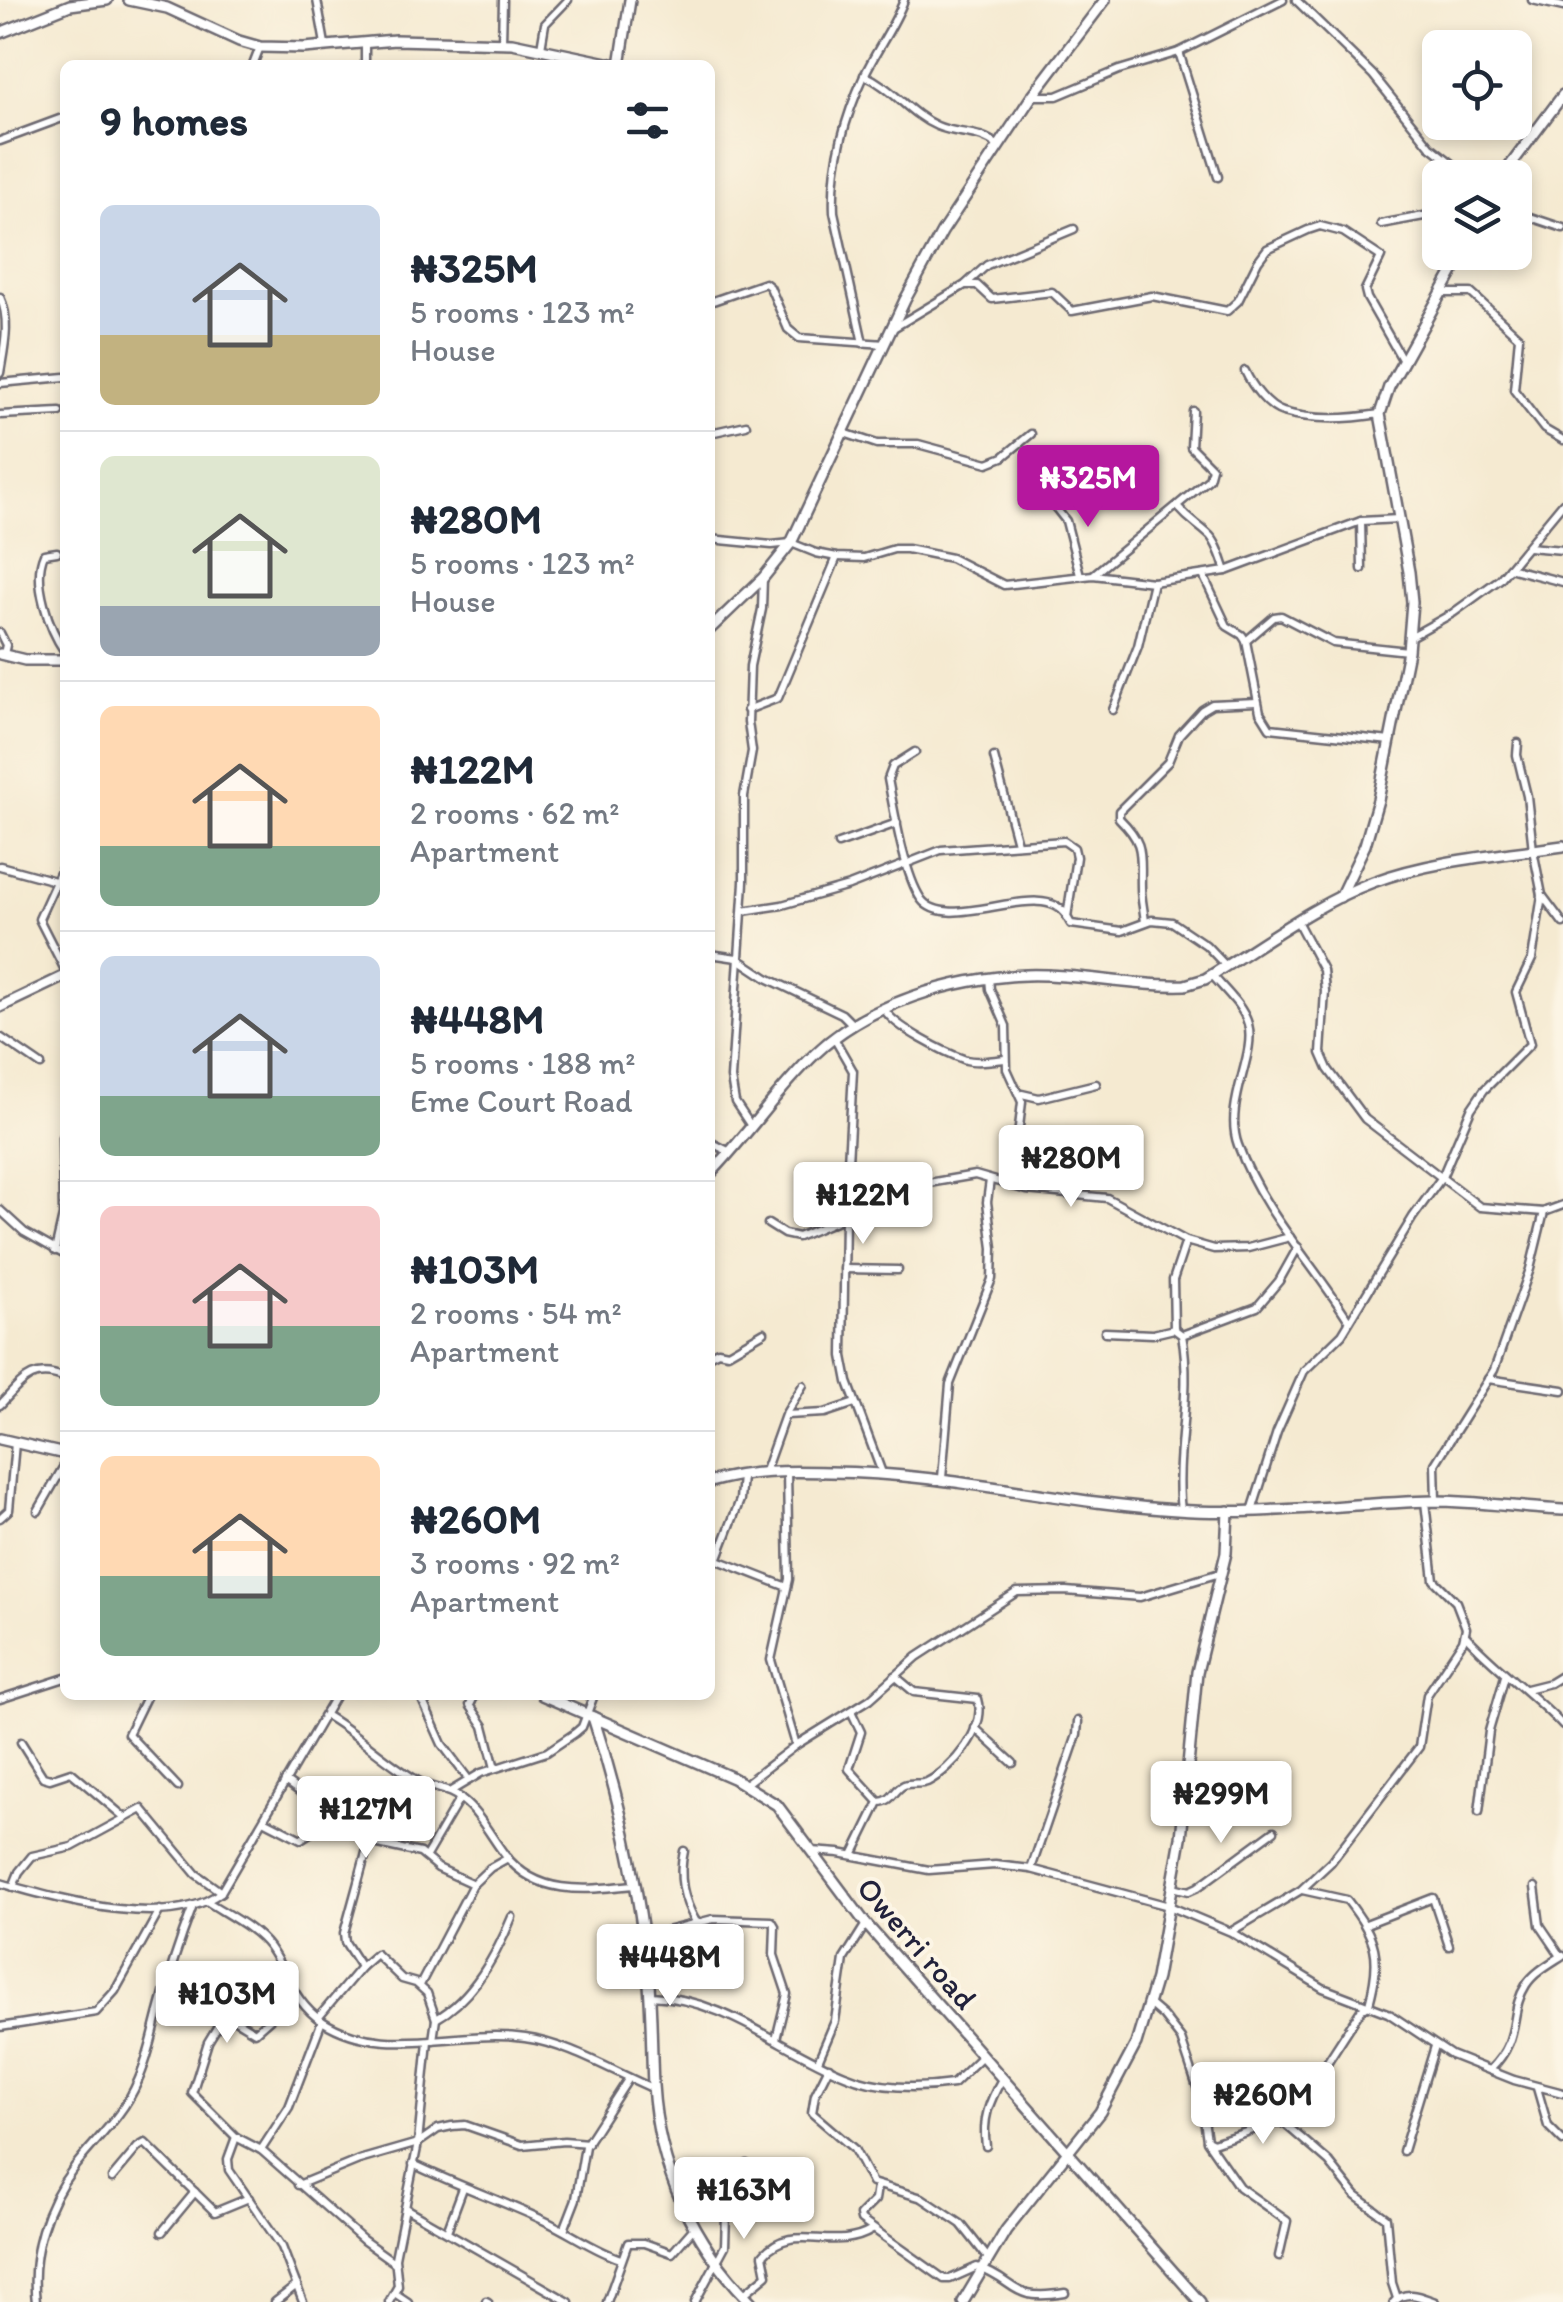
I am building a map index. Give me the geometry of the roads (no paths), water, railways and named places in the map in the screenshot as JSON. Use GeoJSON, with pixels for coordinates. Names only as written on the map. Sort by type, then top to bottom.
{"type":"FeatureCollection","features":[{"type":"Feature","properties":{"kind":"street"},"geometry":{"type":"LineString","coordinates":[[0,33],[69,2],[107,0]]}},
{"type":"Feature","properties":{"kind":"street"},"geometry":{"type":"LineString","coordinates":[[129,0],[166,8],[260,47],[502,42],[596,60]]}},
{"type":"Feature","properties":{"kind":"street"},"geometry":{"type":"LineString","coordinates":[[317,0],[325,44]]}},
{"type":"Feature","properties":{"kind":"street"},"geometry":{"type":"LineString","coordinates":[[502,42],[503,0]]}},
{"type":"Feature","properties":{"kind":"street"},"geometry":{"type":"LineString","coordinates":[[541,48],[545,24],[568,0]]}},
{"type":"Feature","properties":{"kind":"street"},"geometry":{"type":"LineString","coordinates":[[620,60],[630,0]]}},
{"type":"Feature","properties":{"kind":"street"},"geometry":{"type":"LineString","coordinates":[[863,343],[834,212],[833,190],[844,123],[904,0]]}},
{"type":"Feature","properties":{"kind":"street"},"geometry":{"type":"LineString","coordinates":[[715,625],[763,578],[791,543],[935,244],[1032,96],[1105,0]]}},
{"type":"Feature","properties":{"kind":"street"},"geometry":{"type":"LineString","coordinates":[[1032,96],[1057,96],[1119,70],[1179,52],[1282,0]]}},
{"type":"Feature","properties":{"kind":"street"},"geometry":{"type":"LineString","coordinates":[[1296,0],[1373,75],[1430,146],[1448,160]]}},
{"type":"Feature","properties":{"kind":"street"},"geometry":{"type":"LineString","coordinates":[[1532,0],[1563,7]]}},
{"type":"Feature","properties":{"kind":"street"},"geometry":{"type":"LineString","coordinates":[[365,42],[365,60]]}},
{"type":"Feature","properties":{"kind":"street"},"geometry":{"type":"LineString","coordinates":[[255,60],[260,47]]}},
{"type":"Feature","properties":{"kind":"street"},"geometry":{"type":"LineString","coordinates":[[1179,52],[1218,177]]}},
{"type":"Feature","properties":{"kind":"street"},"geometry":{"type":"LineString","coordinates":[[864,76],[880,82],[940,128],[990,139],[998,146]]}},
{"type":"Feature","properties":{"kind":"street"},"geometry":{"type":"LineString","coordinates":[[1515,160],[1563,95]]}},
{"type":"Feature","properties":{"kind":"street"},"geometry":{"type":"LineString","coordinates":[[0,140],[60,119]]}},
{"type":"Feature","properties":{"kind":"street"},"geometry":{"type":"LineString","coordinates":[[1380,224],[1422,216]]}},
{"type":"Feature","properties":{"kind":"street"},"geometry":{"type":"LineString","coordinates":[[1532,218],[1563,228]]}},
{"type":"Feature","properties":{"kind":"street"},"geometry":{"type":"LineString","coordinates":[[965,285],[978,285],[992,299],[1052,292],[1072,311],[1152,296],[1227,311],[1238,301],[1267,249],[1308,230],[1328,227],[1343,232],[1381,257],[1365,290],[1366,298],[1404,362]]}},
{"type":"Feature","properties":{"kind":"street"},"geometry":{"type":"LineString","coordinates":[[892,329],[965,285],[988,265],[1074,229]]}},
{"type":"Feature","properties":{"kind":"street"},"geometry":{"type":"LineString","coordinates":[[1340,897],[1365,845],[1408,650],[1412,602],[1380,414],[1384,399],[1454,270]]}},
{"type":"Feature","properties":{"kind":"street"},"geometry":{"type":"LineString","coordinates":[[715,300],[765,283],[792,334],[820,341],[884,344]]}},
{"type":"Feature","properties":{"kind":"street"},"geometry":{"type":"LineString","coordinates":[[1442,293],[1471,293],[1518,337],[1514,390],[1544,429],[1563,440]]}},
{"type":"Feature","properties":{"kind":"street"},"geometry":{"type":"LineString","coordinates":[[0,297],[6,322],[0,372]]}},
{"type":"Feature","properties":{"kind":"street"},"geometry":{"type":"LineString","coordinates":[[1245,371],[1262,395],[1282,412],[1345,420],[1380,414]]}},
{"type":"Feature","properties":{"kind":"street"},"geometry":{"type":"LineString","coordinates":[[0,383],[60,377]]}},
{"type":"Feature","properties":{"kind":"street"},"geometry":{"type":"LineString","coordinates":[[1093,575],[1178,507],[1212,473],[1209,463],[1192,447],[1193,411]]}},
{"type":"Feature","properties":{"kind":"street"},"geometry":{"type":"LineString","coordinates":[[0,414],[60,412]]}},
{"type":"Feature","properties":{"kind":"street"},"geometry":{"type":"LineString","coordinates":[[715,432],[746,425]]}},
{"type":"Feature","properties":{"kind":"street"},"geometry":{"type":"LineString","coordinates":[[844,433],[877,444],[918,444],[988,463],[1004,457],[1031,434]]}},
{"type":"Feature","properties":{"kind":"street"},"geometry":{"type":"LineString","coordinates":[[1409,638],[1480,595],[1528,547],[1563,503]]}},
{"type":"Feature","properties":{"kind":"street"},"geometry":{"type":"LineString","coordinates":[[1056,507],[1066,520],[1080,576]]}},
{"type":"Feature","properties":{"kind":"street"},"geometry":{"type":"LineString","coordinates":[[1178,507],[1198,530],[1212,538],[1226,571]]}},
{"type":"Feature","properties":{"kind":"street"},"geometry":{"type":"LineString","coordinates":[[715,540],[791,543],[837,557],[864,558],[907,549],[951,558],[1004,585],[1093,575],[1153,582],[1226,571],[1361,521],[1400,520]]}},
{"type":"Feature","properties":{"kind":"street"},"geometry":{"type":"LineString","coordinates":[[1361,521],[1362,568]]}},
{"type":"Feature","properties":{"kind":"street"},"geometry":{"type":"LineString","coordinates":[[1528,547],[1563,550]]}},
{"type":"Feature","properties":{"kind":"street"},"geometry":{"type":"LineString","coordinates":[[57,552],[44,554],[40,568],[60,644]]}},
{"type":"Feature","properties":{"kind":"street"},"geometry":{"type":"LineString","coordinates":[[747,710],[778,698],[837,557]]}},
{"type":"Feature","properties":{"kind":"street"},"geometry":{"type":"LineString","coordinates":[[1509,568],[1563,582]]}},
{"type":"Feature","properties":{"kind":"street"},"geometry":{"type":"LineString","coordinates":[[1202,576],[1227,626],[1242,634],[1246,641],[1257,702],[1270,728],[1390,741]]}},
{"type":"Feature","properties":{"kind":"street"},"geometry":{"type":"LineString","coordinates":[[752,1128],[732,1090],[744,796],[752,751],[747,710],[750,666],[764,595],[763,578]]}},
{"type":"Feature","properties":{"kind":"street"},"geometry":{"type":"LineString","coordinates":[[1112,710],[1138,646],[1153,582]]}},
{"type":"Feature","properties":{"kind":"street"},"geometry":{"type":"LineString","coordinates":[[1246,641],[1274,617],[1281,616],[1333,643],[1408,650]]}},
{"type":"Feature","properties":{"kind":"street"},"geometry":{"type":"LineString","coordinates":[[0,634],[6,645],[2,655],[25,660],[60,660]]}},
{"type":"Feature","properties":{"kind":"street"},"geometry":{"type":"LineString","coordinates":[[1145,922],[1140,889],[1142,849],[1119,818],[1119,810],[1168,762],[1179,736],[1206,707],[1257,702]]}},
{"type":"Feature","properties":{"kind":"street"},"geometry":{"type":"LineString","coordinates":[[1252,1511],[1271,1448],[1304,1371],[1342,1334],[1442,1177],[1471,1109],[1484,1090],[1530,1044],[1516,992],[1532,959],[1542,896],[1518,743]]}},
{"type":"Feature","properties":{"kind":"street"},"geometry":{"type":"LineString","coordinates":[[915,752],[889,772],[916,889],[935,910],[1052,904],[1058,905],[1071,924],[1078,926],[1122,930],[1145,922],[1172,922],[1206,945],[1226,966]]}},
{"type":"Feature","properties":{"kind":"street"},"geometry":{"type":"LineString","coordinates":[[994,757],[1017,843]]}},
{"type":"Feature","properties":{"kind":"street"},"geometry":{"type":"LineString","coordinates":[[838,844],[898,824]]}},
{"type":"Feature","properties":{"kind":"street"},"geometry":{"type":"LineString","coordinates":[[742,911],[782,905],[941,850],[1064,841],[1074,848],[1076,857],[1067,917]]}},
{"type":"Feature","properties":{"kind":"street"},"geometry":{"type":"LineString","coordinates":[[715,1169],[799,1070],[853,1024],[885,1010],[939,990],[988,978],[1064,976],[1185,985],[1212,974],[1340,897],[1395,874],[1563,846]]}},
{"type":"Feature","properties":{"kind":"street"},"geometry":{"type":"LineString","coordinates":[[0,866],[55,881]]}},
{"type":"Feature","properties":{"kind":"street"},"geometry":{"type":"LineString","coordinates":[[60,872],[39,919],[60,963]]}},
{"type":"Feature","properties":{"kind":"street"},"geometry":{"type":"LineString","coordinates":[[1542,896],[1563,922]]}},
{"type":"Feature","properties":{"kind":"street"},"geometry":{"type":"LineString","coordinates":[[1298,923],[1323,970],[1320,1041],[1328,1069],[1364,1119],[1480,1206],[1544,1212],[1563,1204]]}},
{"type":"Feature","properties":{"kind":"street"},"geometry":{"type":"LineString","coordinates":[[715,955],[736,958],[842,1014],[853,1024]]}},
{"type":"Feature","properties":{"kind":"street"},"geometry":{"type":"LineString","coordinates":[[1212,974],[1241,1010],[1250,1034],[1236,1094],[1236,1141],[1290,1237],[1334,1294],[1349,1321]]}},
{"type":"Feature","properties":{"kind":"street"},"geometry":{"type":"LineString","coordinates":[[0,1007],[60,976]]}},
{"type":"Feature","properties":{"kind":"street"},"geometry":{"type":"LineString","coordinates":[[988,978],[1006,1026],[1008,1069],[1021,1093],[1012,1186]]}},
{"type":"Feature","properties":{"kind":"street"},"geometry":{"type":"LineString","coordinates":[[885,1010],[908,1032],[965,1059],[1006,1060]]}},
{"type":"Feature","properties":{"kind":"street"},"geometry":{"type":"LineString","coordinates":[[0,1037],[41,1065]]}},
{"type":"Feature","properties":{"kind":"street"},"geometry":{"type":"LineString","coordinates":[[834,1038],[853,1071],[841,1340],[844,1370],[882,1473]]}},
{"type":"Feature","properties":{"kind":"street"},"geometry":{"type":"LineString","coordinates":[[1021,1093],[1039,1098],[1096,1084]]}},
{"type":"Feature","properties":{"kind":"street"},"geometry":{"type":"LineString","coordinates":[[715,1145],[731,1153]]}},
{"type":"Feature","properties":{"kind":"street"},"geometry":{"type":"LineString","coordinates":[[768,1224],[798,1238],[856,1212],[893,1219],[908,1189],[918,1183],[966,1175],[1012,1186],[1107,1198],[1186,1241],[1232,1250],[1290,1237]]}},
{"type":"Feature","properties":{"kind":"street"},"geometry":{"type":"LineString","coordinates":[[942,1478],[950,1384],[992,1280],[987,1202],[990,1180]]}},
{"type":"Feature","properties":{"kind":"street"},"geometry":{"type":"LineString","coordinates":[[0,1210],[24,1232],[60,1254]]}},
{"type":"Feature","properties":{"kind":"street"},"geometry":{"type":"LineString","coordinates":[[1436,1502],[1435,1464],[1488,1379],[1530,1269],[1544,1212]]}},
{"type":"Feature","properties":{"kind":"street"},"geometry":{"type":"LineString","coordinates":[[55,1252],[60,1230]]}},
{"type":"Feature","properties":{"kind":"street"},"geometry":{"type":"LineString","coordinates":[[1181,1511],[1178,1480],[1186,1370],[1182,1336],[1174,1329],[1173,1280],[1186,1241]]}},
{"type":"Feature","properties":{"kind":"street"},"geometry":{"type":"LineString","coordinates":[[1182,1336],[1257,1308],[1279,1281],[1298,1247]]}},
{"type":"Feature","properties":{"kind":"street"},"geometry":{"type":"LineString","coordinates":[[844,1270],[898,1270]]}},
{"type":"Feature","properties":{"kind":"street"},"geometry":{"type":"LineString","coordinates":[[1105,1332],[1153,1334],[1174,1329]]}},
{"type":"Feature","properties":{"kind":"street"},"geometry":{"type":"LineString","coordinates":[[715,1352],[728,1353],[764,1332]]}},
{"type":"Feature","properties":{"kind":"street"},"geometry":{"type":"LineString","coordinates":[[0,1405],[38,1372],[60,1376]]}},
{"type":"Feature","properties":{"kind":"street"},"geometry":{"type":"LineString","coordinates":[[1488,1379],[1563,1390]]}},
{"type":"Feature","properties":{"kind":"street"},"geometry":{"type":"LineString","coordinates":[[765,1472],[784,1415],[803,1385]]}},
{"type":"Feature","properties":{"kind":"street"},"geometry":{"type":"LineString","coordinates":[[784,1415],[825,1413],[856,1403]]}},
{"type":"Feature","properties":{"kind":"street"},"geometry":{"type":"LineString","coordinates":[[0,1439],[60,1453]]}},
{"type":"Feature","properties":{"kind":"street"},"geometry":{"type":"LineString","coordinates":[[0,1518],[9,1510],[15,1443]]}},
{"type":"Feature","properties":{"kind":"street"},"geometry":{"type":"LineString","coordinates":[[786,1471],[788,1587],[771,1660],[796,1745]]}},
{"type":"Feature","properties":{"kind":"street"},"geometry":{"type":"LineString","coordinates":[[715,1481],[765,1472],[882,1473],[942,1478],[1098,1504],[1181,1511],[1424,1502],[1563,1510]]}},
{"type":"Feature","properties":{"kind":"street"},"geometry":{"type":"LineString","coordinates":[[38,1511],[60,1473]]}},
{"type":"Feature","properties":{"kind":"street"},"geometry":{"type":"LineString","coordinates":[[715,1556],[740,1500],[742,1476]]}},
{"type":"Feature","properties":{"kind":"street"},"geometry":{"type":"LineString","coordinates":[[1231,1932],[1301,1890],[1331,1862],[1414,1756],[1422,1735],[1427,1695],[1465,1635],[1464,1618],[1456,1602],[1434,1580],[1424,1502]]}},
{"type":"Feature","properties":{"kind":"street"},"geometry":{"type":"LineString","coordinates":[[962,2302],[1023,2207],[1089,2129],[1132,2055],[1149,2004],[1173,1887],[1185,1807],[1197,1672],[1226,1554],[1228,1511]]}},
{"type":"Feature","properties":{"kind":"street"},"geometry":{"type":"LineString","coordinates":[[715,1558],[788,1587]]}},
{"type":"Feature","properties":{"kind":"street"},"geometry":{"type":"LineString","coordinates":[[745,1784],[796,1745],[852,1713],[917,1657],[1017,1592],[1140,1597],[1220,1573]]}},
{"type":"Feature","properties":{"kind":"street"},"geometry":{"type":"LineString","coordinates":[[1465,1635],[1563,1726]]}},
{"type":"Feature","properties":{"kind":"street"},"geometry":{"type":"LineString","coordinates":[[1525,1689],[1550,1683],[1563,1675]]}},
{"type":"Feature","properties":{"kind":"street"},"geometry":{"type":"LineString","coordinates":[[880,1802],[890,1800],[904,1785],[928,1782],[960,1754],[975,1728],[981,1704],[978,1699],[914,1692],[895,1676]]}},
{"type":"Feature","properties":{"kind":"street"},"geometry":{"type":"LineString","coordinates":[[1478,1812],[1489,1731],[1506,1676]]}},
{"type":"Feature","properties":{"kind":"street"},"geometry":{"type":"LineString","coordinates":[[0,1699],[60,1680]]}},
{"type":"Feature","properties":{"kind":"street"},"geometry":{"type":"LineString","coordinates":[[145,1700],[128,1734],[178,1787]]}},
{"type":"Feature","properties":{"kind":"street"},"geometry":{"type":"LineString","coordinates":[[6,1885],[108,1908],[160,1910],[208,1902],[221,1892],[333,1700]]}},
{"type":"Feature","properties":{"kind":"street"},"geometry":{"type":"LineString","coordinates":[[422,1700],[442,1744],[469,1780]]}},
{"type":"Feature","properties":{"kind":"street"},"geometry":{"type":"LineString","coordinates":[[472,1700],[470,1705],[484,1726],[495,1768]]}},
{"type":"Feature","properties":{"kind":"street","name":"Owerri road"},"geometry":{"type":"LineString","coordinates":[[554,1700],[745,1784],[777,1805],[866,1924],[1200,2302]]}},
{"type":"Feature","properties":{"kind":"street"},"geometry":{"type":"LineString","coordinates":[[451,1791],[495,1768],[547,1752],[582,1727],[593,1700]]}},
{"type":"Feature","properties":{"kind":"street"},"geometry":{"type":"LineString","coordinates":[[852,1713],[860,1732],[848,1768],[880,1802]]}},
{"type":"Feature","properties":{"kind":"street"},"geometry":{"type":"LineString","coordinates":[[325,1714],[422,1783],[451,1791],[460,1798],[508,1858],[528,1876],[565,1889],[634,1885]]}},
{"type":"Feature","properties":{"kind":"street"},"geometry":{"type":"LineString","coordinates":[[589,1715],[615,1790],[634,1885],[650,1996],[654,2089],[667,2164],[694,2228],[716,2263],[747,2298],[767,2275],[763,2255],[787,2238],[848,2240],[872,2230]]}},
{"type":"Feature","properties":{"kind":"street"},"geometry":{"type":"LineString","coordinates":[[1031,1869],[1077,1735],[1078,1722]]}},
{"type":"Feature","properties":{"kind":"street"},"geometry":{"type":"LineString","coordinates":[[975,1728],[1013,1763]]}},
{"type":"Feature","properties":{"kind":"street"},"geometry":{"type":"LineString","coordinates":[[20,1742],[43,1777],[50,1779],[72,1772],[124,1816]]}},
{"type":"Feature","properties":{"kind":"street"},"geometry":{"type":"LineString","coordinates":[[285,1782],[368,1842],[426,1856],[438,1868],[473,1884]]}},
{"type":"Feature","properties":{"kind":"street"},"geometry":{"type":"LineString","coordinates":[[426,1856],[460,1798]]}},
{"type":"Feature","properties":{"kind":"street"},"geometry":{"type":"LineString","coordinates":[[853,1855],[880,1802]]}},
{"type":"Feature","properties":{"kind":"street"},"geometry":{"type":"LineString","coordinates":[[0,1896],[32,1856],[72,1846],[138,1810],[146,1811],[196,1874],[221,1892]]}},
{"type":"Feature","properties":{"kind":"street"},"geometry":{"type":"LineString","coordinates":[[264,1820],[301,1839],[333,1818]]}},
{"type":"Feature","properties":{"kind":"street"},"geometry":{"type":"LineString","coordinates":[[1173,1887],[1190,1891],[1198,1887],[1274,1831]]}},
{"type":"Feature","properties":{"kind":"street"},"geometry":{"type":"LineString","coordinates":[[361,1966],[345,1942],[344,1933],[368,1842]]}},
{"type":"Feature","properties":{"kind":"street"},"geometry":{"type":"LineString","coordinates":[[684,1850],[685,1901],[696,1922]]}},
{"type":"Feature","properties":{"kind":"street"},"geometry":{"type":"LineString","coordinates":[[812,1851],[929,1870],[995,1866],[1031,1869],[1169,1906],[1231,1932],[1323,1988],[1388,2013],[1435,2046],[1537,2088],[1563,2093]]}},
{"type":"Feature","properties":{"kind":"street"},"geometry":{"type":"LineString","coordinates":[[420,1985],[473,1884],[508,1858]]}},
{"type":"Feature","properties":{"kind":"street"},"geometry":{"type":"LineString","coordinates":[[1490,2070],[1507,2051],[1513,2037],[1524,1988],[1562,1956],[1540,1925],[1535,1887]]}},
{"type":"Feature","properties":{"kind":"street"},"geometry":{"type":"LineString","coordinates":[[1301,1890],[1348,1900],[1366,1924],[1378,1962],[1369,2004],[1361,2010],[1321,2072],[1325,2095]]}},
{"type":"Feature","properties":{"kind":"street"},"geometry":{"type":"LineString","coordinates":[[1366,1924],[1434,1898],[1449,1946]]}},
{"type":"Feature","properties":{"kind":"street"},"geometry":{"type":"LineString","coordinates":[[208,1902],[264,1941],[296,1996],[320,2020],[378,2042],[522,2037],[544,2042],[654,2089]]}},
{"type":"Feature","properties":{"kind":"street"},"geometry":{"type":"LineString","coordinates":[[36,2302],[34,2260],[55,2198],[75,2166],[114,2124],[137,2084],[151,2050],[172,1961],[192,1906]]}},
{"type":"Feature","properties":{"kind":"street"},"geometry":{"type":"LineString","coordinates":[[0,2027],[96,2012],[115,1991],[160,1910]]}},
{"type":"Feature","properties":{"kind":"street"},"geometry":{"type":"LineString","coordinates":[[436,2019],[457,2002],[489,1964],[512,1918]]}},
{"type":"Feature","properties":{"kind":"street"},"geometry":{"type":"LineString","coordinates":[[643,1937],[726,1918],[772,1921],[774,1955],[786,1994],[776,2039]]}},
{"type":"Feature","properties":{"kind":"street"},"geometry":{"type":"LineString","coordinates":[[818,2061],[835,2021],[844,1959],[866,1924]]}},
{"type":"Feature","properties":{"kind":"street"},"geometry":{"type":"LineString","coordinates":[[261,2150],[289,2107],[320,2020],[361,1966],[376,1954],[402,1979],[420,1985],[436,2019],[396,2262],[396,2294],[388,2302]]}},
{"type":"Feature","properties":{"kind":"street"},"geometry":{"type":"LineString","coordinates":[[296,1996],[255,2032],[225,2016],[208,2042],[192,2093],[236,2137],[261,2150],[364,2240],[396,2262]]}},
{"type":"Feature","properties":{"kind":"street"},"geometry":{"type":"LineString","coordinates":[[650,1996],[695,2002],[829,2067],[876,2084],[958,2082],[982,2056]]}},
{"type":"Feature","properties":{"kind":"street"},"geometry":{"type":"LineString","coordinates":[[1149,2004],[1181,2039],[1201,2100],[1207,2140],[1239,2187],[1287,2222],[1279,2256]]}},
{"type":"Feature","properties":{"kind":"street"},"geometry":{"type":"LineString","coordinates":[[1403,2151],[1435,2046]]}},
{"type":"Feature","properties":{"kind":"street"},"geometry":{"type":"LineString","coordinates":[[829,2067],[815,2095],[812,2114],[854,2149],[864,2174],[877,2187],[922,2198],[961,2224],[988,2258]]}},
{"type":"Feature","properties":{"kind":"street"},"geometry":{"type":"LineString","coordinates":[[564,2230],[576,2199],[584,2150],[630,2078]]}},
{"type":"Feature","properties":{"kind":"street"},"geometry":{"type":"LineString","coordinates":[[986,2146],[985,2113],[1002,2079]]}},
{"type":"Feature","properties":{"kind":"street"},"geometry":{"type":"LineString","coordinates":[[1537,2088],[1548,2126],[1563,2141]]}},
{"type":"Feature","properties":{"kind":"street"},"geometry":{"type":"LineString","coordinates":[[1207,2140],[1213,2143],[1279,2122],[1296,2134],[1330,2162],[1356,2196],[1386,2218],[1396,2300],[1412,2294],[1435,2302]]}},
{"type":"Feature","properties":{"kind":"street"},"geometry":{"type":"LineString","coordinates":[[298,2185],[359,2160],[418,2143],[438,2130],[465,2125],[522,2145],[588,2143]]}},
{"type":"Feature","properties":{"kind":"street"},"geometry":{"type":"LineString","coordinates":[[236,2137],[228,2158],[230,2170],[282,2247],[302,2302]]}},
{"type":"Feature","properties":{"kind":"street"},"geometry":{"type":"LineString","coordinates":[[112,2178],[138,2146],[145,2143],[210,2209],[218,2213],[249,2198]]}},
{"type":"Feature","properties":{"kind":"street"},"geometry":{"type":"LineString","coordinates":[[413,2164],[620,2258]]}},
{"type":"Feature","properties":{"kind":"street"},"geometry":{"type":"LineString","coordinates":[[694,2302],[726,2240],[726,2215],[747,2164]]}},
{"type":"Feature","properties":{"kind":"street"},"geometry":{"type":"LineString","coordinates":[[877,2187],[874,2200],[860,2216],[872,2230],[944,2279],[982,2268]]}},
{"type":"Feature","properties":{"kind":"street"},"geometry":{"type":"LineString","coordinates":[[447,2231],[463,2188]]}},
{"type":"Feature","properties":{"kind":"street"},"geometry":{"type":"LineString","coordinates":[[162,2232],[195,2192]]}},
{"type":"Feature","properties":{"kind":"street"},"geometry":{"type":"LineString","coordinates":[[406,2208],[566,2302]]}},
{"type":"Feature","properties":{"kind":"street"},"geometry":{"type":"LineString","coordinates":[[607,2302],[628,2243],[672,2253],[694,2228]]}},
{"type":"Feature","properties":{"kind":"street"},"geometry":{"type":"LineString","coordinates":[[982,2268],[1026,2300],[1044,2301],[1064,2293]]}},
{"type":"Feature","properties":{"kind":"street"},"geometry":{"type":"LineString","coordinates":[[275,2302],[297,2285]]}},
{"type":"Feature","properties":{"kind":"street"},"geometry":{"type":"LineString","coordinates":[[396,2294],[408,2302]]}}]}
